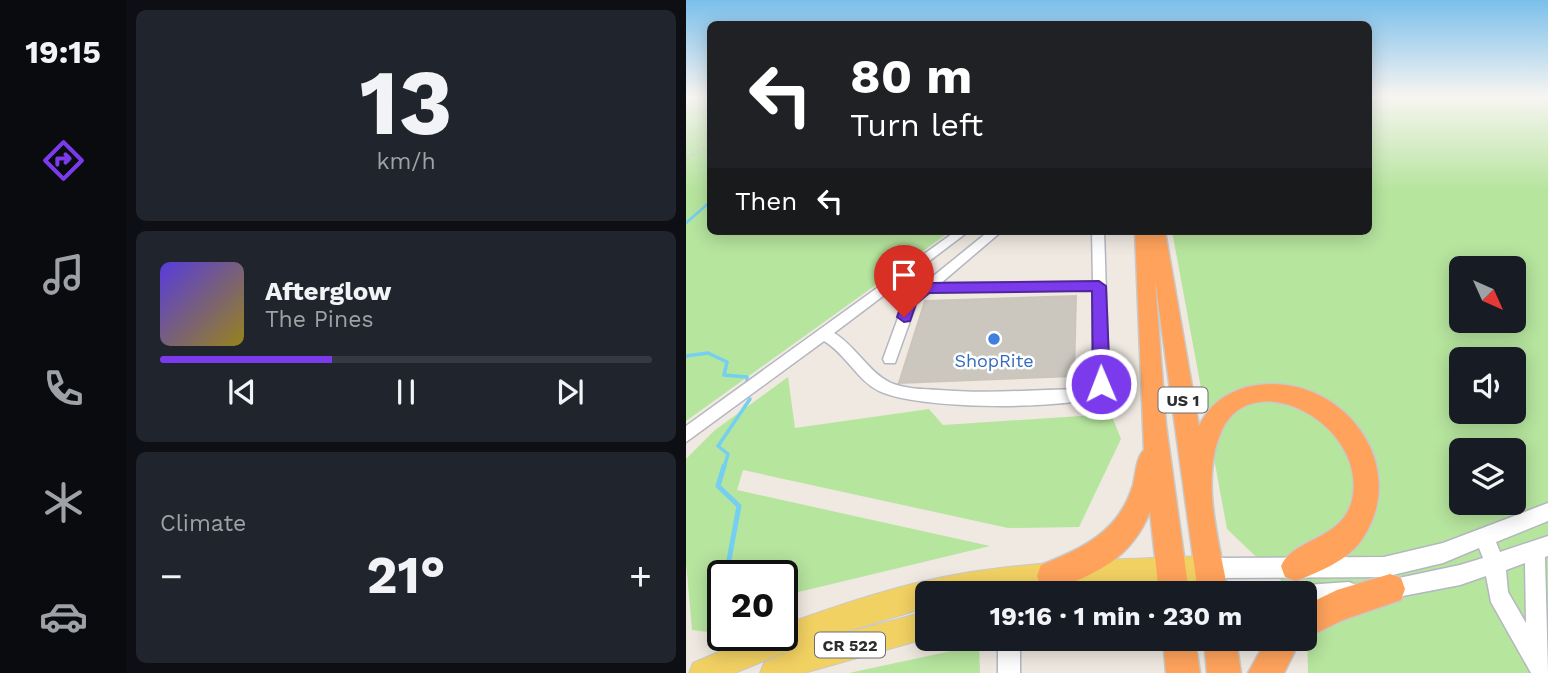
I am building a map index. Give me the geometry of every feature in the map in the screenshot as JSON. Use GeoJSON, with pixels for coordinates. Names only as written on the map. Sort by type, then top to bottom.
{"type":"FeatureCollection","features":[{"type":"Feature","properties":{"kind":"highway","name":"US 1"},"geometry":{"type":"LineString","coordinates":[[1143,235],[1154,425],[1173,581]]}},
{"type":"Feature","properties":{"kind":"highway","name":"US 1"},"geometry":{"type":"LineString","coordinates":[[1158,235],[1212,581]]}},
{"type":"Feature","properties":{"kind":"highway"},"geometry":{"type":"LineString","coordinates":[[1198,493],[1212,425],[1233,404],[1271,389],[1304,397],[1326,410],[1355,443],[1365,470],[1366,499],[1354,528],[1344,538],[1296,566]]}},
{"type":"Feature","properties":{"kind":"highway"},"geometry":{"type":"LineString","coordinates":[[1052,576],[1109,548],[1133,517],[1149,484],[1154,425]]}},
{"type":"Feature","properties":{"kind":"highway"},"geometry":{"type":"LineString","coordinates":[[1317,616],[1337,606],[1390,589]]}},
{"type":"Feature","properties":{"kind":"highway"},"geometry":{"type":"LineString","coordinates":[[1180,651],[1183,673]]}},
{"type":"Feature","properties":{"kind":"highway"},"geometry":{"type":"LineString","coordinates":[[1221,651],[1224,673]]}},
{"type":"Feature","properties":{"kind":"highway"},"geometry":{"type":"LineString","coordinates":[[1265,673],[1278,651]]}},
{"type":"Feature","properties":{"kind":"main road","name":"CR 522"},"geometry":{"type":"LineString","coordinates":[[1004,581],[1052,576],[1153,581]]}},
{"type":"Feature","properties":{"kind":"main road","name":"CR 522"},"geometry":{"type":"LineString","coordinates":[[703,673],[793,633],[915,596]]}},
{"type":"Feature","properties":{"kind":"main road","name":"CR 522"},"geometry":{"type":"LineString","coordinates":[[774,673],[806,657],[915,628]]}},
{"type":"Feature","properties":{"kind":"street"},"geometry":{"type":"LineString","coordinates":[[686,435],[958,235]]}},
{"type":"Feature","properties":{"kind":"street"},"geometry":{"type":"LineString","coordinates":[[890,359],[910,302],[991,235]]}},
{"type":"Feature","properties":{"kind":"street"},"geometry":{"type":"LineString","coordinates":[[824,334],[838,341],[871,378],[902,394],[1079,396],[1097,391],[1101,384],[1098,235]]}},
{"type":"Feature","properties":{"kind":"street"},"geometry":{"type":"LineString","coordinates":[[925,288],[1099,286]]}},
{"type":"Feature","properties":{"kind":"street","name":"CR 522"},"geometry":{"type":"LineString","coordinates":[[1212,581],[1296,566],[1384,567],[1443,553],[1548,512]]}},
{"type":"Feature","properties":{"kind":"street"},"geometry":{"type":"LineString","coordinates":[[1485,538],[1495,564],[1498,595],[1545,673]]}},
{"type":"Feature","properties":{"kind":"street"},"geometry":{"type":"LineString","coordinates":[[1317,594],[1390,589],[1495,564],[1542,549],[1535,612],[1545,673]]}},
{"type":"Feature","properties":{"kind":"street"},"geometry":{"type":"LineString","coordinates":[[1009,651],[1009,673]]}},
{"type":"Feature","properties":{"kind":"path"},"geometry":{"type":"LineString","coordinates":[[686,159],[707,146]]}},
{"type":"Feature","properties":{"kind":"green space"},"geometry":{"type":"Polygon","coordinates":[[[686,127],[707,127],[707,235],[945,235],[686,421],[686,127]]]}},
{"type":"Feature","properties":{"kind":"green space"},"geometry":{"type":"Polygon","coordinates":[[[1372,127],[1548,127],[1548,673],[1308,673],[1307,651],[1317,651],[1317,581],[1281,581],[1227,529],[1173,235],[1372,235],[1372,127]]]}},
{"type":"Feature","properties":{"kind":"green space"},"geometry":{"type":"Polygon","coordinates":[[[788,377],[795,428],[929,409],[943,425],[1111,414],[1121,439],[1079,527],[1008,528],[743,470],[737,490],[990,546],[798,592],[798,560],[707,560],[707,632],[692,630],[686,563],[686,459],[715,430],[788,377]]]}},
{"type":"Feature","properties":{"kind":"green space"},"geometry":{"type":"Polygon","coordinates":[[[951,651],[979,651],[980,673],[849,673],[951,651]]]}},
{"type":"Feature","properties":{"kind":"building","name":"ShopRite"},"geometry":{"type":"Polygon","coordinates":[[[1076,296],[1074,376],[899,383],[925,301],[1076,296]]]}},
{"type":"Feature","properties":{"kind":"waterway"},"geometry":{"type":"LineString","coordinates":[[686,223],[707,205]]}},
{"type":"Feature","properties":{"kind":"waterway"},"geometry":{"type":"LineString","coordinates":[[686,356],[708,353],[727,362],[724,375],[747,377],[747,381]]}},
{"type":"Feature","properties":{"kind":"waterway"},"geometry":{"type":"LineString","coordinates":[[724,468],[728,454],[718,446],[750,399]]}},
{"type":"Feature","properties":{"kind":"waterway"},"geometry":{"type":"LineString","coordinates":[[724,466],[718,486],[739,506],[729,560]]}},
{"type":"Feature","properties":{"kind":"place","name":"ShopRite"},"geometry":{"type":"Point","coordinates":[994,339]}},
{"type":"Feature","properties":{"kind":"route"},"geometry":{"type":"LineString","coordinates":[[904,317],[910,302],[925,288],[1099,286],[1101,384]]}}]}
